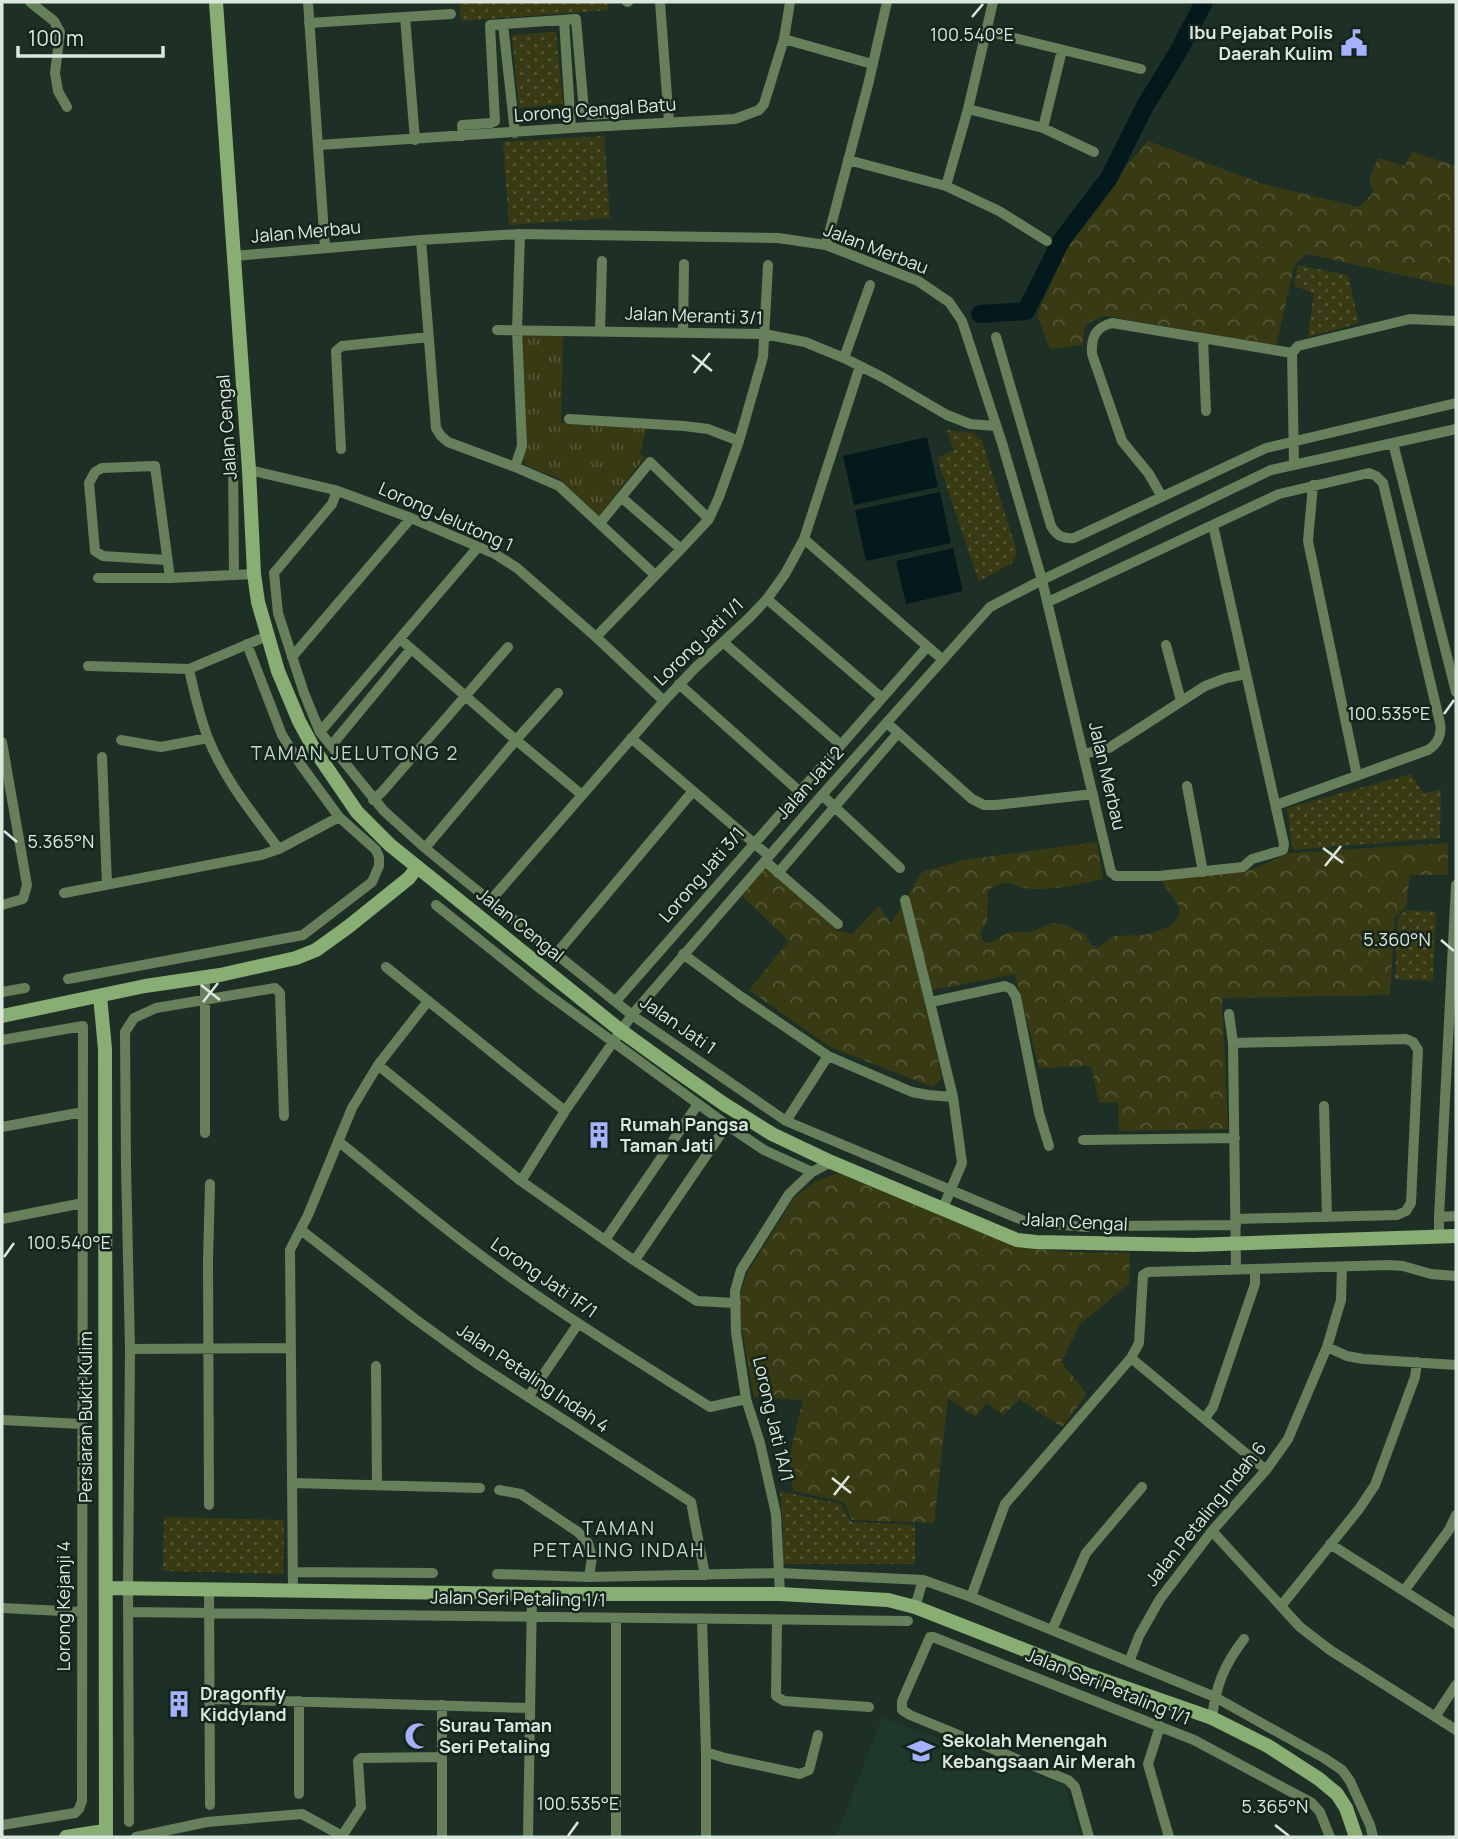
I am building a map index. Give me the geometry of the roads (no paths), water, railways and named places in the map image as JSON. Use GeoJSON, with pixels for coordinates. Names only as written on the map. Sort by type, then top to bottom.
{"type":"FeatureCollection","features":[{"type":"Feature","properties":{"kind":"street"},"geometry":{"type":"LineString","coordinates":[[30,2],[54,21],[60,32],[55,74],[58,91],[67,107]]}},
{"type":"Feature","properties":{"kind":"street","name":"Jalan Cengal"},"geometry":{"type":"LineString","coordinates":[[216,2],[258,602],[267,636],[299,721],[322,741],[357,812],[390,845],[616,1037],[772,1134],[831,1162],[1017,1240],[1193,1245],[1456,1236]]}},
{"type":"Feature","properties":{"kind":"street"},"geometry":{"type":"LineString","coordinates":[[308,2],[325,248]]}},
{"type":"Feature","properties":{"kind":"street"},"geometry":{"type":"LineString","coordinates":[[660,2],[668,123]]}},
{"type":"Feature","properties":{"kind":"street","name":"Lorong Cengal Batu"},"geometry":{"type":"LineString","coordinates":[[318,145],[735,119],[759,110],[764,104],[784,39],[790,2]]}},
{"type":"Feature","properties":{"kind":"street"},"geometry":{"type":"LineString","coordinates":[[827,245],[887,2]]}},
{"type":"Feature","properties":{"kind":"street"},"geometry":{"type":"LineString","coordinates":[[946,186],[968,109],[993,2]]}},
{"type":"Feature","properties":{"kind":"street"},"geometry":{"type":"LineString","coordinates":[[309,23],[452,14]]}},
{"type":"Feature","properties":{"kind":"street"},"geometry":{"type":"LineString","coordinates":[[405,17],[415,139]]}},
{"type":"Feature","properties":{"kind":"street"},"geometry":{"type":"LineString","coordinates":[[463,136],[462,125],[495,121],[490,25],[576,19],[584,111],[589,115],[620,113]]}},
{"type":"Feature","properties":{"kind":"street"},"geometry":{"type":"LineString","coordinates":[[564,20],[571,128]]}},
{"type":"Feature","properties":{"kind":"street"},"geometry":{"type":"LineString","coordinates":[[503,24],[515,133]]}},
{"type":"Feature","properties":{"kind":"street"},"geometry":{"type":"LineString","coordinates":[[986,31],[1141,69]]}},
{"type":"Feature","properties":{"kind":"street"},"geometry":{"type":"LineString","coordinates":[[784,39],[873,64]]}},
{"type":"Feature","properties":{"kind":"street"},"geometry":{"type":"LineString","coordinates":[[1043,128],[1062,50]]}},
{"type":"Feature","properties":{"kind":"street"},"geometry":{"type":"LineString","coordinates":[[968,109],[1043,128],[1094,152]]}},
{"type":"Feature","properties":{"kind":"street"},"geometry":{"type":"LineString","coordinates":[[848,160],[946,186],[999,211],[1047,241]]}},
{"type":"Feature","properties":{"kind":"street"},"geometry":{"type":"LineString","coordinates":[[515,467],[522,446],[517,330],[520,234]]}},
{"type":"Feature","properties":{"kind":"street","name":"Jalan Merbau"},"geometry":{"type":"LineString","coordinates":[[234,256],[520,234],[778,239],[827,245],[918,281],[949,302],[962,321],[1002,443],[1048,601],[1111,872],[1121,877],[1203,872]]}},
{"type":"Feature","properties":{"kind":"street"},"geometry":{"type":"LineString","coordinates":[[421,240],[436,428],[441,436],[448,442],[559,486],[655,575]]}},
{"type":"Feature","properties":{"kind":"street"},"geometry":{"type":"LineString","coordinates":[[600,331],[602,261]]}},
{"type":"Feature","properties":{"kind":"street"},"geometry":{"type":"LineString","coordinates":[[683,332],[684,264]]}},
{"type":"Feature","properties":{"kind":"street"},"geometry":{"type":"LineString","coordinates":[[596,637],[709,519],[739,441],[763,357],[768,265]]}},
{"type":"Feature","properties":{"kind":"street"},"geometry":{"type":"LineString","coordinates":[[844,358],[870,285]]}},
{"type":"Feature","properties":{"kind":"street"},"geometry":{"type":"LineString","coordinates":[[1294,465],[1292,353],[1298,346],[1410,319],[1456,321]]}},
{"type":"Feature","properties":{"kind":"street"},"geometry":{"type":"LineString","coordinates":[[1162,497],[1149,474],[1122,441],[1092,354],[1091,342],[1097,332],[1104,325],[1112,323],[1292,353]]}},
{"type":"Feature","properties":{"kind":"street","name":"Jalan Meranti 3/1"},"geometry":{"type":"LineString","coordinates":[[497,330],[764,334],[805,342],[844,358],[947,415],[970,424],[996,426]]}},
{"type":"Feature","properties":{"kind":"street"},"geometry":{"type":"LineString","coordinates":[[341,449],[336,351],[342,346],[429,337]]}},
{"type":"Feature","properties":{"kind":"street"},"geometry":{"type":"LineString","coordinates":[[996,337],[1051,526],[1061,538],[1074,537],[1266,448],[1456,403]]}},
{"type":"Feature","properties":{"kind":"street"},"geometry":{"type":"LineString","coordinates":[[1203,338],[1206,411]]}},
{"type":"Feature","properties":{"kind":"street","name":"Lorong Jati 1/1"},"geometry":{"type":"LineString","coordinates":[[490,901],[679,684],[767,599],[786,574],[804,539],[860,366]]}},
{"type":"Feature","properties":{"kind":"street"},"geometry":{"type":"LineString","coordinates":[[569,419],[708,429],[739,441]]}},
{"type":"Feature","properties":{"kind":"street","name":"Jalan Jati 2"},"geometry":{"type":"LineString","coordinates":[[616,1037],[683,954],[990,607],[1271,470],[1456,429]]}},
{"type":"Feature","properties":{"kind":"street"},"geometry":{"type":"LineString","coordinates":[[1002,443],[1025,436]]}},
{"type":"Feature","properties":{"kind":"street"},"geometry":{"type":"LineString","coordinates":[[1393,443],[1456,692]]}},
{"type":"Feature","properties":{"kind":"street"},"geometry":{"type":"LineString","coordinates":[[233,457],[234,575]]}},
{"type":"Feature","properties":{"kind":"street"},"geometry":{"type":"LineString","coordinates":[[600,523],[650,462],[709,519]]}},
{"type":"Feature","properties":{"kind":"street"},"geometry":{"type":"LineString","coordinates":[[166,560],[103,556],[95,551],[89,483],[96,472],[102,468],[155,466],[170,578]]}},
{"type":"Feature","properties":{"kind":"street","name":"Lorong Jelutong 1"},"geometry":{"type":"LineString","coordinates":[[249,470],[335,490],[411,518],[495,554],[517,568],[664,701]]}},
{"type":"Feature","properties":{"kind":"street"},"geometry":{"type":"LineString","coordinates":[[1048,601],[1279,494],[1370,473],[1376,476],[1383,483],[1409,588],[1441,727],[1438,740],[1428,750],[1276,805]]}},
{"type":"Feature","properties":{"kind":"street"},"geometry":{"type":"LineString","coordinates":[[1313,485],[1308,541],[1357,776]]}},
{"type":"Feature","properties":{"kind":"street","name":"Jalan Jati 1"},"geometry":{"type":"LineString","coordinates":[[335,490],[335,501],[274,573],[278,613],[322,741],[373,800],[425,848],[615,1001],[786,1121],[1027,1222],[1087,1227]]}},
{"type":"Feature","properties":{"kind":"street"},"geometry":{"type":"LineString","coordinates":[[621,497],[681,550]]}},
{"type":"Feature","properties":{"kind":"street"},"geometry":{"type":"LineString","coordinates":[[292,657],[411,518]]}},
{"type":"Feature","properties":{"kind":"street"},"geometry":{"type":"LineString","coordinates":[[1187,786],[1203,872],[1243,867],[1252,859],[1283,850],[1276,805],[1213,525]]}},
{"type":"Feature","properties":{"kind":"street"},"geometry":{"type":"LineString","coordinates":[[804,539],[943,660]]}},
{"type":"Feature","properties":{"kind":"street"},"geometry":{"type":"LineString","coordinates":[[322,741],[400,639],[478,547]]}},
{"type":"Feature","properties":{"kind":"street"},"geometry":{"type":"LineString","coordinates":[[98,578],[254,574]]}},
{"type":"Feature","properties":{"kind":"street"},"geometry":{"type":"LineString","coordinates":[[1409,588],[1429,581]]}},
{"type":"Feature","properties":{"kind":"street"},"geometry":{"type":"LineString","coordinates":[[767,599],[882,698]]}},
{"type":"Feature","properties":{"kind":"street"},"geometry":{"type":"LineString","coordinates":[[88,666],[189,669],[267,636]]}},
{"type":"Feature","properties":{"kind":"street"},"geometry":{"type":"LineString","coordinates":[[400,639],[582,795]]}},
{"type":"Feature","properties":{"kind":"street"},"geometry":{"type":"LineString","coordinates":[[723,642],[841,744]]}},
{"type":"Feature","properties":{"kind":"street"},"geometry":{"type":"LineString","coordinates":[[68,979],[303,934],[372,882],[379,866],[376,850],[339,817],[282,735],[247,644]]}},
{"type":"Feature","properties":{"kind":"street"},"geometry":{"type":"LineString","coordinates":[[1166,645],[1181,701]]}},
{"type":"Feature","properties":{"kind":"street"},"geometry":{"type":"LineString","coordinates":[[373,800],[508,647]]}},
{"type":"Feature","properties":{"kind":"street","name":"Lorong Jati 3/1"},"geometry":{"type":"LineString","coordinates":[[615,1001],[926,647]]}},
{"type":"Feature","properties":{"kind":"street"},"geometry":{"type":"LineString","coordinates":[[322,741],[411,649]]}},
{"type":"Feature","properties":{"kind":"street"},"geometry":{"type":"LineString","coordinates":[[189,669],[208,738],[223,769],[279,849]]}},
{"type":"Feature","properties":{"kind":"street"},"geometry":{"type":"LineString","coordinates":[[1084,754],[1109,748],[1205,686],[1246,674]]}},
{"type":"Feature","properties":{"kind":"street"},"geometry":{"type":"LineString","coordinates":[[679,684],[799,791]]}},
{"type":"Feature","properties":{"kind":"street"},"geometry":{"type":"LineString","coordinates":[[425,848],[558,693]]}},
{"type":"Feature","properties":{"kind":"street"},"geometry":{"type":"LineString","coordinates":[[887,723],[972,799],[984,805],[996,806],[1093,794]]}},
{"type":"Feature","properties":{"kind":"street"},"geometry":{"type":"LineString","coordinates":[[778,873],[898,733]]}},
{"type":"Feature","properties":{"kind":"street"},"geometry":{"type":"LineString","coordinates":[[121,740],[160,747],[208,738]]}},
{"type":"Feature","properties":{"kind":"street"},"geometry":{"type":"LineString","coordinates":[[631,738],[753,843],[778,873],[838,924]]}},
{"type":"Feature","properties":{"kind":"street"},"geometry":{"type":"LineString","coordinates":[[2,742],[4,767],[27,885],[23,899],[2,905]]}},
{"type":"Feature","properties":{"kind":"street"},"geometry":{"type":"LineString","coordinates":[[102,757],[107,884]]}},
{"type":"Feature","properties":{"kind":"street"},"geometry":{"type":"LineString","coordinates":[[557,953],[693,791]]}},
{"type":"Feature","properties":{"kind":"street"},"geometry":{"type":"LineString","coordinates":[[822,795],[900,867]]}},
{"type":"Feature","properties":{"kind":"street"},"geometry":{"type":"LineString","coordinates":[[64,892],[233,861],[279,849],[339,817]]}},
{"type":"Feature","properties":{"kind":"street"},"geometry":{"type":"LineString","coordinates":[[2,1016],[296,958],[316,950],[348,927],[409,878],[417,867]]}},
{"type":"Feature","properties":{"kind":"street"},"geometry":{"type":"LineString","coordinates":[[1439,1237],[1456,885]]}},
{"type":"Feature","properties":{"kind":"street"},"geometry":{"type":"LineString","coordinates":[[905,900],[953,1097],[962,1163],[943,1208]]}},
{"type":"Feature","properties":{"kind":"street"},"geometry":{"type":"LineString","coordinates":[[436,905],[542,990],[616,1037],[727,1125],[764,1150],[812,1172]]}},
{"type":"Feature","properties":{"kind":"street"},"geometry":{"type":"LineString","coordinates":[[683,954],[828,1056],[912,1092],[953,1097]]}},
{"type":"Feature","properties":{"kind":"street"},"geometry":{"type":"LineString","coordinates":[[141,965],[145,986]]}},
{"type":"Feature","properties":{"kind":"street"},"geometry":{"type":"LineString","coordinates":[[386,967],[565,1111]]}},
{"type":"Feature","properties":{"kind":"street"},"geometry":{"type":"LineString","coordinates":[[205,977],[205,1133]]}},
{"type":"Feature","properties":{"kind":"street"},"geometry":{"type":"LineString","coordinates":[[931,1002],[1005,986],[1011,989],[1016,998],[1039,1113],[1049,1146]]}},
{"type":"Feature","properties":{"kind":"street"},"geometry":{"type":"LineString","coordinates":[[2,992],[25,988]]}},
{"type":"Feature","properties":{"kind":"street"},"geometry":{"type":"LineString","coordinates":[[129,1822],[130,1349],[125,1032],[134,1018],[156,1008],[275,988],[280,993],[284,1116]]}},
{"type":"Feature","properties":{"kind":"street","name":"Persiaran Bukit Kulim"},"geometry":{"type":"LineString","coordinates":[[100,996],[105,1062],[105,1834]]}},
{"type":"Feature","properties":{"kind":"street"},"geometry":{"type":"LineString","coordinates":[[293,1591],[290,1250],[352,1108],[379,1065],[428,1001]]}},
{"type":"Feature","properties":{"kind":"street"},"geometry":{"type":"LineString","coordinates":[[1229,1014],[1233,1044],[1236,1269]]}},
{"type":"Feature","properties":{"kind":"street","name":"Lorong Kejanji 4"},"geometry":{"type":"LineString","coordinates":[[2,1040],[83,1026],[82,1801],[75,1813],[2,1825]]}},
{"type":"Feature","properties":{"kind":"street"},"geometry":{"type":"LineString","coordinates":[[521,1181],[616,1037]]}},
{"type":"Feature","properties":{"kind":"street"},"geometry":{"type":"LineString","coordinates":[[1113,1226],[1397,1215],[1406,1211],[1411,1203],[1418,1050],[1413,1042],[1406,1039],[1233,1044]]}},
{"type":"Feature","properties":{"kind":"street"},"geometry":{"type":"LineString","coordinates":[[786,1121],[828,1056]]}},
{"type":"Feature","properties":{"kind":"street"},"geometry":{"type":"LineString","coordinates":[[379,1065],[521,1181],[635,1261],[697,1301],[736,1303]]}},
{"type":"Feature","properties":{"kind":"street"},"geometry":{"type":"LineString","coordinates":[[605,1240],[698,1104]]}},
{"type":"Feature","properties":{"kind":"street"},"geometry":{"type":"LineString","coordinates":[[1324,1106],[1327,1217]]}},
{"type":"Feature","properties":{"kind":"street"},"geometry":{"type":"LineString","coordinates":[[2,1127],[83,1112]]}},
{"type":"Feature","properties":{"kind":"street"},"geometry":{"type":"LineString","coordinates":[[635,1261],[727,1125]]}},
{"type":"Feature","properties":{"kind":"street"},"geometry":{"type":"LineString","coordinates":[[1083,1140],[1235,1138]]}},
{"type":"Feature","properties":{"kind":"street","name":"Lorong Jati 1F/1"},"geometry":{"type":"LineString","coordinates":[[338,1141],[475,1251],[578,1324],[710,1407],[746,1399]]}},
{"type":"Feature","properties":{"kind":"street","name":"Lorong Jati 1A/1"},"geometry":{"type":"LineString","coordinates":[[780,1594],[776,1514],[760,1443],[746,1399],[736,1332],[735,1291],[741,1269],[789,1194],[812,1172],[831,1162]]}},
{"type":"Feature","properties":{"kind":"street"},"geometry":{"type":"LineString","coordinates":[[209,1505],[210,1184]]}},
{"type":"Feature","properties":{"kind":"street"},"geometry":{"type":"LineString","coordinates":[[2,1219],[83,1203]]}},
{"type":"Feature","properties":{"kind":"street"},"geometry":{"type":"LineString","coordinates":[[1439,1217],[1456,1216]]}},
{"type":"Feature","properties":{"kind":"street","name":"Jalan Petaling Indah 4"},"geometry":{"type":"LineString","coordinates":[[301,1230],[476,1363],[691,1502],[705,1575]]}},
{"type":"Feature","properties":{"kind":"street"},"geometry":{"type":"LineString","coordinates":[[971,1597],[1005,1504],[1131,1358],[1139,1343],[1143,1275],[1148,1272],[1403,1266],[1432,1274],[1456,1276]]}},
{"type":"Feature","properties":{"kind":"street","name":"Jalan Petaling Indah 6"},"geometry":{"type":"LineString","coordinates":[[1129,1662],[1139,1636],[1160,1599],[1212,1531],[1266,1470],[1288,1438],[1327,1347],[1341,1300],[1342,1268]]}},
{"type":"Feature","properties":{"kind":"street"},"geometry":{"type":"LineString","coordinates":[[1205,1418],[1213,1406],[1255,1284],[1255,1269]]}},
{"type":"Feature","properties":{"kind":"street"},"geometry":{"type":"LineString","coordinates":[[528,1397],[578,1324]]}},
{"type":"Feature","properties":{"kind":"street"},"geometry":{"type":"LineString","coordinates":[[1327,1347],[1363,1359],[1456,1365]]}},
{"type":"Feature","properties":{"kind":"street"},"geometry":{"type":"LineString","coordinates":[[130,1349],[291,1348]]}},
{"type":"Feature","properties":{"kind":"street"},"geometry":{"type":"LineString","coordinates":[[1131,1358],[1266,1470]]}},
{"type":"Feature","properties":{"kind":"street"},"geometry":{"type":"LineString","coordinates":[[1281,1606],[1375,1485],[1415,1377],[1416,1362]]}},
{"type":"Feature","properties":{"kind":"street"},"geometry":{"type":"LineString","coordinates":[[376,1366],[377,1485]]}},
{"type":"Feature","properties":{"kind":"street"},"geometry":{"type":"LineString","coordinates":[[82,1412],[105,1413]]}},
{"type":"Feature","properties":{"kind":"street"},"geometry":{"type":"LineString","coordinates":[[2,1420],[82,1424]]}},
{"type":"Feature","properties":{"kind":"street"},"geometry":{"type":"LineString","coordinates":[[292,1483],[480,1488]]}},
{"type":"Feature","properties":{"kind":"street"},"geometry":{"type":"LineString","coordinates":[[1052,1630],[1086,1553],[1142,1487]]}},
{"type":"Feature","properties":{"kind":"street"},"geometry":{"type":"LineString","coordinates":[[499,1490],[521,1494],[578,1532],[587,1543],[593,1558],[589,1577]]}},
{"type":"Feature","properties":{"kind":"street"},"geometry":{"type":"LineString","coordinates":[[1404,1591],[1449,1530],[1456,1515]]}},
{"type":"Feature","properties":{"kind":"street"},"geometry":{"type":"LineString","coordinates":[[1212,1531],[1300,1627],[1330,1650],[1456,1730]]}},
{"type":"Feature","properties":{"kind":"street"},"geometry":{"type":"LineString","coordinates":[[1330,1544],[1456,1623]]}},
{"type":"Feature","properties":{"kind":"street"},"geometry":{"type":"LineString","coordinates":[[293,1572],[433,1573]]}},
{"type":"Feature","properties":{"kind":"street"},"geometry":{"type":"LineString","coordinates":[[497,1574],[589,1577],[780,1573],[923,1580],[1215,1697],[1324,1758],[1342,1770],[1350,1782],[1373,1837]]}},
{"type":"Feature","properties":{"kind":"street"},"geometry":{"type":"LineString","coordinates":[[915,1607],[923,1580]]}},
{"type":"Feature","properties":{"kind":"street"},"geometry":{"type":"LineString","coordinates":[[106,1588],[532,1594],[780,1594],[888,1600],[915,1607],[1086,1674],[1212,1718],[1268,1746],[1320,1779],[1337,1794],[1346,1808],[1356,1837]]}},
{"type":"Feature","properties":{"kind":"street"},"geometry":{"type":"LineString","coordinates":[[209,1589],[210,1805]]}},
{"type":"Feature","properties":{"kind":"street"},"geometry":{"type":"LineString","coordinates":[[528,1837],[532,1594]]}},
{"type":"Feature","properties":{"kind":"street"},"geometry":{"type":"LineString","coordinates":[[2,1608],[82,1612]]}},
{"type":"Feature","properties":{"kind":"street","name":"Jalan Seri Petaling 1/1"},"geometry":{"type":"LineString","coordinates":[[128,1612],[908,1621]]}},
{"type":"Feature","properties":{"kind":"street"},"geometry":{"type":"LineString","coordinates":[[616,1618],[616,1837]]}},
{"type":"Feature","properties":{"kind":"street"},"geometry":{"type":"LineString","coordinates":[[702,1619],[706,1837]]}},
{"type":"Feature","properties":{"kind":"street"},"geometry":{"type":"LineString","coordinates":[[778,1620],[776,1696],[784,1701],[869,1707]]}},
{"type":"Feature","properties":{"kind":"street","name":"Jalan Seri Petaling 1/1"},"geometry":{"type":"LineString","coordinates":[[1089,1837],[1075,1787],[1068,1780],[910,1716],[902,1710],[902,1701],[927,1641],[933,1637],[1194,1740],[1311,1803],[1320,1812],[1330,1837]]}},
{"type":"Feature","properties":{"kind":"street"},"geometry":{"type":"LineString","coordinates":[[1212,1718],[1219,1680],[1227,1662],[1244,1639]]}},
{"type":"Feature","properties":{"kind":"street"},"geometry":{"type":"LineString","coordinates":[[1436,1717],[1456,1685]]}},
{"type":"Feature","properties":{"kind":"street"},"geometry":{"type":"LineString","coordinates":[[210,1699],[530,1708]]}},
{"type":"Feature","properties":{"kind":"street"},"geometry":{"type":"LineString","coordinates":[[299,1701],[299,1794]]}},
{"type":"Feature","properties":{"kind":"street"},"geometry":{"type":"LineString","coordinates":[[442,1706],[442,1837]]}},
{"type":"Feature","properties":{"kind":"street"},"geometry":{"type":"LineString","coordinates":[[1160,1726],[1148,1764],[1169,1837]]}},
{"type":"Feature","properties":{"kind":"street"},"geometry":{"type":"LineString","coordinates":[[706,1752],[800,1774],[809,1770],[818,1735]]}},
{"type":"Feature","properties":{"kind":"street"},"geometry":{"type":"LineString","coordinates":[[136,1837],[207,1822],[302,1814],[343,1837],[361,1807],[358,1761],[361,1758],[442,1757]]}},
{"type":"Feature","properties":{"kind":"street"},"geometry":{"type":"LineString","coordinates":[[66,1837],[105,1834]]}},
{"type":"Feature","properties":{"kind":"water"},"geometry":{"type":"Polygon","coordinates":[[[927,437],[938,487],[854,505],[843,456],[927,437]]]}},
{"type":"Feature","properties":{"kind":"water"},"geometry":{"type":"Polygon","coordinates":[[[940,492],[951,543],[866,561],[855,510],[940,492]]]}},
{"type":"Feature","properties":{"kind":"water"},"geometry":{"type":"Polygon","coordinates":[[[953,548],[963,591],[906,604],[896,561],[953,548]]]}},
{"type":"Feature","properties":{"kind":"waterway"},"geometry":{"type":"LineString","coordinates":[[980,314],[1026,311],[1061,241],[1109,178],[1145,106],[1204,2]]}},
{"type":"Feature","properties":{"kind":"place","name":"Ibu Pejabat Polis Daerah Kulim"},"geometry":{"type":"Point","coordinates":[1354,43]}},
{"type":"Feature","properties":{"kind":"place","name":"Rumah Pangsa Taman Jati"},"geometry":{"type":"Point","coordinates":[599,1135]}},
{"type":"Feature","properties":{"kind":"place","name":"Dragonfly Kiddyland"},"geometry":{"type":"Point","coordinates":[179,1704]}},
{"type":"Feature","properties":{"kind":"place","name":"Surau Taman Seri Petaling"},"geometry":{"type":"Point","coordinates":[418,1736]}},
{"type":"Feature","properties":{"kind":"place","name":"Sekolah Menengah Kebangsaan Air Merah"},"geometry":{"type":"Point","coordinates":[921,1751]}},
{"type":"Feature","properties":{"kind":"district","name":"TAMAN JELUTONG 2"},"geometry":{"type":"Point","coordinates":[355,753]}},
{"type":"Feature","properties":{"kind":"district","name":"TAMAN PETALING INDAH"},"geometry":{"type":"Point","coordinates":[619,1539]}}]}
